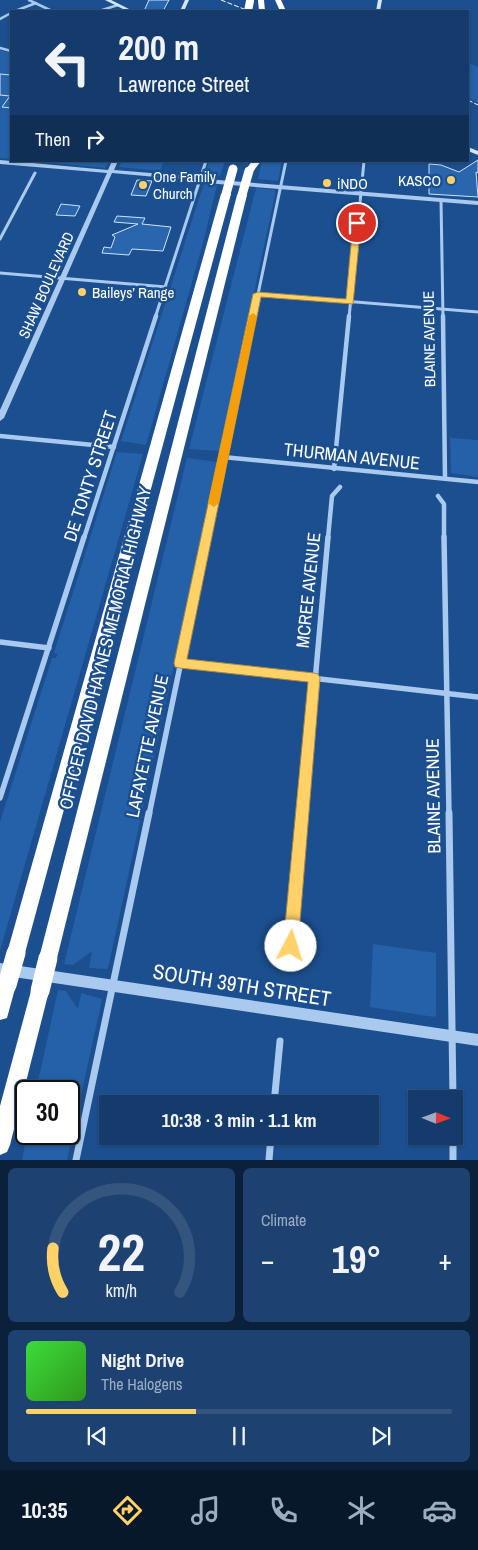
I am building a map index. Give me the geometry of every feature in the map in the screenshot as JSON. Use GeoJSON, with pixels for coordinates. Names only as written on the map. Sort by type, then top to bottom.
{"type":"FeatureCollection","features":[{"type":"Feature","properties":{"kind":"highway","name":"OFFICER DAVID HAYNES MEMORIAL HIGHWAY"},"geometry":{"type":"LineString","coordinates":[[0,1011],[4,977],[16,954],[233,164]]}},
{"type":"Feature","properties":{"kind":"highway","name":"OFFICER DAVID HAYNES MEMORIAL HIGHWAY"},"geometry":{"type":"LineString","coordinates":[[0,1145],[250,166]]}},
{"type":"Feature","properties":{"kind":"main road"},"geometry":{"type":"LineString","coordinates":[[106,0],[129,10]]}},
{"type":"Feature","properties":{"kind":"street"},"geometry":{"type":"LineString","coordinates":[[30,0],[50,10]]}},
{"type":"Feature","properties":{"kind":"street"},"geometry":{"type":"LineString","coordinates":[[18,10],[36,3]]}},
{"type":"Feature","properties":{"kind":"street"},"geometry":{"type":"LineString","coordinates":[[102,10],[118,5]]}},
{"type":"Feature","properties":{"kind":"street"},"geometry":{"type":"LineString","coordinates":[[0,162],[478,203]]}},
{"type":"Feature","properties":{"kind":"street","name":"SHAW BOULEVARD"},"geometry":{"type":"LineString","coordinates":[[0,418],[115,162]]}},
{"type":"Feature","properties":{"kind":"street","name":"DE TONTY STREET"},"geometry":{"type":"LineString","coordinates":[[0,798],[206,162]]}},
{"type":"Feature","properties":{"kind":"street","name":"LAFAYETTE AVENUE"},"geometry":{"type":"LineString","coordinates":[[76,1160],[286,162]]}},
{"type":"Feature","properties":{"kind":"street"},"geometry":{"type":"LineString","coordinates":[[334,469],[364,162]]}},
{"type":"Feature","properties":{"kind":"street"},"geometry":{"type":"LineString","coordinates":[[0,239],[35,173]]}},
{"type":"Feature","properties":{"kind":"street","name":"BLAINE AVENUE"},"geometry":{"type":"LineString","coordinates":[[441,200],[444,478]]}},
{"type":"Feature","properties":{"kind":"street"},"geometry":{"type":"LineString","coordinates":[[0,273],[166,286]]}},
{"type":"Feature","properties":{"kind":"street"},"geometry":{"type":"LineString","coordinates":[[258,294],[478,312]]}},
{"type":"Feature","properties":{"kind":"street"},"geometry":{"type":"LineString","coordinates":[[0,436],[114,446]]}},
{"type":"Feature","properties":{"kind":"street","name":"THURMAN AVENUE"},"geometry":{"type":"LineString","coordinates":[[223,457],[478,482]]}},
{"type":"Feature","properties":{"kind":"street","name":"MCREE AVENUE"},"geometry":{"type":"LineString","coordinates":[[298,966],[291,946],[314,678],[332,496],[340,487]]}},
{"type":"Feature","properties":{"kind":"street","name":"BLAINE AVENUE"},"geometry":{"type":"LineString","coordinates":[[438,496],[444,508],[453,1090]]}},
{"type":"Feature","properties":{"kind":"street"},"geometry":{"type":"LineString","coordinates":[[0,642],[49,648]]}},
{"type":"Feature","properties":{"kind":"street"},"geometry":{"type":"LineString","coordinates":[[180,663],[478,697]]}},
{"type":"Feature","properties":{"kind":"street","name":"SOUTH 39TH STREET"},"geometry":{"type":"LineString","coordinates":[[4,977],[112,985],[478,1040]]}},
{"type":"Feature","properties":{"kind":"street"},"geometry":{"type":"LineString","coordinates":[[275,1095],[280,1041]]}},
{"type":"Feature","properties":{"kind":"street"},"geometry":{"type":"LineString","coordinates":[[269,1160],[270,1145]]}},
{"type":"Feature","properties":{"kind":"street"},"geometry":{"type":"LineString","coordinates":[[453,1145],[453,1160]]}},
{"type":"Feature","properties":{"kind":"shaded area"},"geometry":{"type":"Polygon","coordinates":[[[0,50],[10,53],[10,159],[0,158],[0,50]]]}},
{"type":"Feature","properties":{"kind":"shaded area"},"geometry":{"type":"Polygon","coordinates":[[[469,63],[478,67],[478,103],[469,98],[469,63]]]}},
{"type":"Feature","properties":{"kind":"shaded area"},"geometry":{"type":"Polygon","coordinates":[[[42,162],[109,162],[105,168],[42,162]]]}},
{"type":"Feature","properties":{"kind":"shaded area"},"geometry":{"type":"Polygon","coordinates":[[[122,162],[164,162],[160,171],[119,167],[122,162]]]}},
{"type":"Feature","properties":{"kind":"shaded area"},"geometry":{"type":"Polygon","coordinates":[[[209,162],[225,162],[220,176],[205,175],[209,162]]]}},
{"type":"Feature","properties":{"kind":"shaded area"},"geometry":{"type":"Polygon","coordinates":[[[262,162],[282,162],[278,181],[258,179],[262,162]]]}},
{"type":"Feature","properties":{"kind":"shaded area"},"geometry":{"type":"Polygon","coordinates":[[[204,183],[217,185],[203,243],[146,445],[121,441],[204,183]]]}},
{"type":"Feature","properties":{"kind":"shaded area"},"geometry":{"type":"Polygon","coordinates":[[[256,188],[275,190],[275,195],[220,451],[189,449],[256,188]]]}},
{"type":"Feature","properties":{"kind":"shaded area"},"geometry":{"type":"Polygon","coordinates":[[[450,434],[451,438],[478,440],[478,477],[451,473],[450,434]]]}},
{"type":"Feature","properties":{"kind":"shaded area"},"geometry":{"type":"Polygon","coordinates":[[[117,452],[143,454],[0,951],[0,822],[52,658],[56,658],[58,653],[54,653],[117,452]]]}},
{"type":"Feature","properties":{"kind":"shaded area"},"geometry":{"type":"Polygon","coordinates":[[[187,458],[218,462],[109,964],[107,969],[89,968],[92,951],[73,965],[64,964],[187,458]]]}},
{"type":"Feature","properties":{"kind":"shaded area"},"geometry":{"type":"Polygon","coordinates":[[[373,944],[436,953],[436,1015],[434,1017],[370,1007],[373,944]]]}},
{"type":"Feature","properties":{"kind":"shaded area"},"geometry":{"type":"Polygon","coordinates":[[[58,990],[66,991],[78,1009],[81,993],[102,999],[80,1100],[80,1080],[38,1080],[58,990]]]}},
{"type":"Feature","properties":{"kind":"shaded area"},"geometry":{"type":"Polygon","coordinates":[[[25,1145],[70,1145],[67,1160],[22,1160],[25,1145]]]}},
{"type":"Feature","properties":{"kind":"building"},"geometry":{"type":"Polygon","coordinates":[[[149,0],[169,0],[164,10],[144,10],[149,0]]]}},
{"type":"Feature","properties":{"kind":"building"},"geometry":{"type":"Polygon","coordinates":[[[0,74],[10,75],[10,96],[0,95],[0,74]]]}},
{"type":"Feature","properties":{"kind":"building"},"geometry":{"type":"Polygon","coordinates":[[[10,96],[10,108],[2,107],[10,96]]]}},
{"type":"Feature","properties":{"kind":"building","name":"KASCO"},"geometry":{"type":"Polygon","coordinates":[[[478,160],[478,173],[476,172],[478,197],[429,194],[429,164],[441,165],[459,172],[478,160]]]}},
{"type":"Feature","properties":{"kind":"building","name":"One Family Church"},"geometry":{"type":"Polygon","coordinates":[[[137,180],[152,181],[146,196],[131,195],[137,180]]]}},
{"type":"Feature","properties":{"kind":"building"},"geometry":{"type":"Polygon","coordinates":[[[61,204],[80,206],[75,216],[56,215],[61,204]]]}},
{"type":"Feature","properties":{"kind":"building"},"geometry":{"type":"Polygon","coordinates":[[[117,216],[145,218],[142,224],[171,227],[163,251],[132,249],[129,255],[102,253],[104,247],[111,248],[115,237],[112,235],[138,224],[114,222],[117,216]]]}},
{"type":"Feature","properties":{"kind":"railway"},"geometry":{"type":"LineString","coordinates":[[221,0],[246,10]]}},
{"type":"Feature","properties":{"kind":"railway"},"geometry":{"type":"LineString","coordinates":[[469,100],[478,105]]}},
{"type":"Feature","properties":{"kind":"slow traffic"},"geometry":{"type":"LineString","coordinates":[[214,503],[253,316]]}},
{"type":"Feature","properties":{"kind":"place","name":"KASCO"},"geometry":{"type":"Point","coordinates":[451,180]}},
{"type":"Feature","properties":{"kind":"place","name":"iNDO"},"geometry":{"type":"Point","coordinates":[327,183]}},
{"type":"Feature","properties":{"kind":"place","name":"One Family Church"},"geometry":{"type":"Point","coordinates":[143,185]}},
{"type":"Feature","properties":{"kind":"place","name":"Baileys’ Range"},"geometry":{"type":"Point","coordinates":[82,292]}},
{"type":"Feature","properties":{"kind":"route"},"geometry":{"type":"LineString","coordinates":[[291,946],[314,678],[180,663],[258,294],[350,302],[357,223]]}}]}
